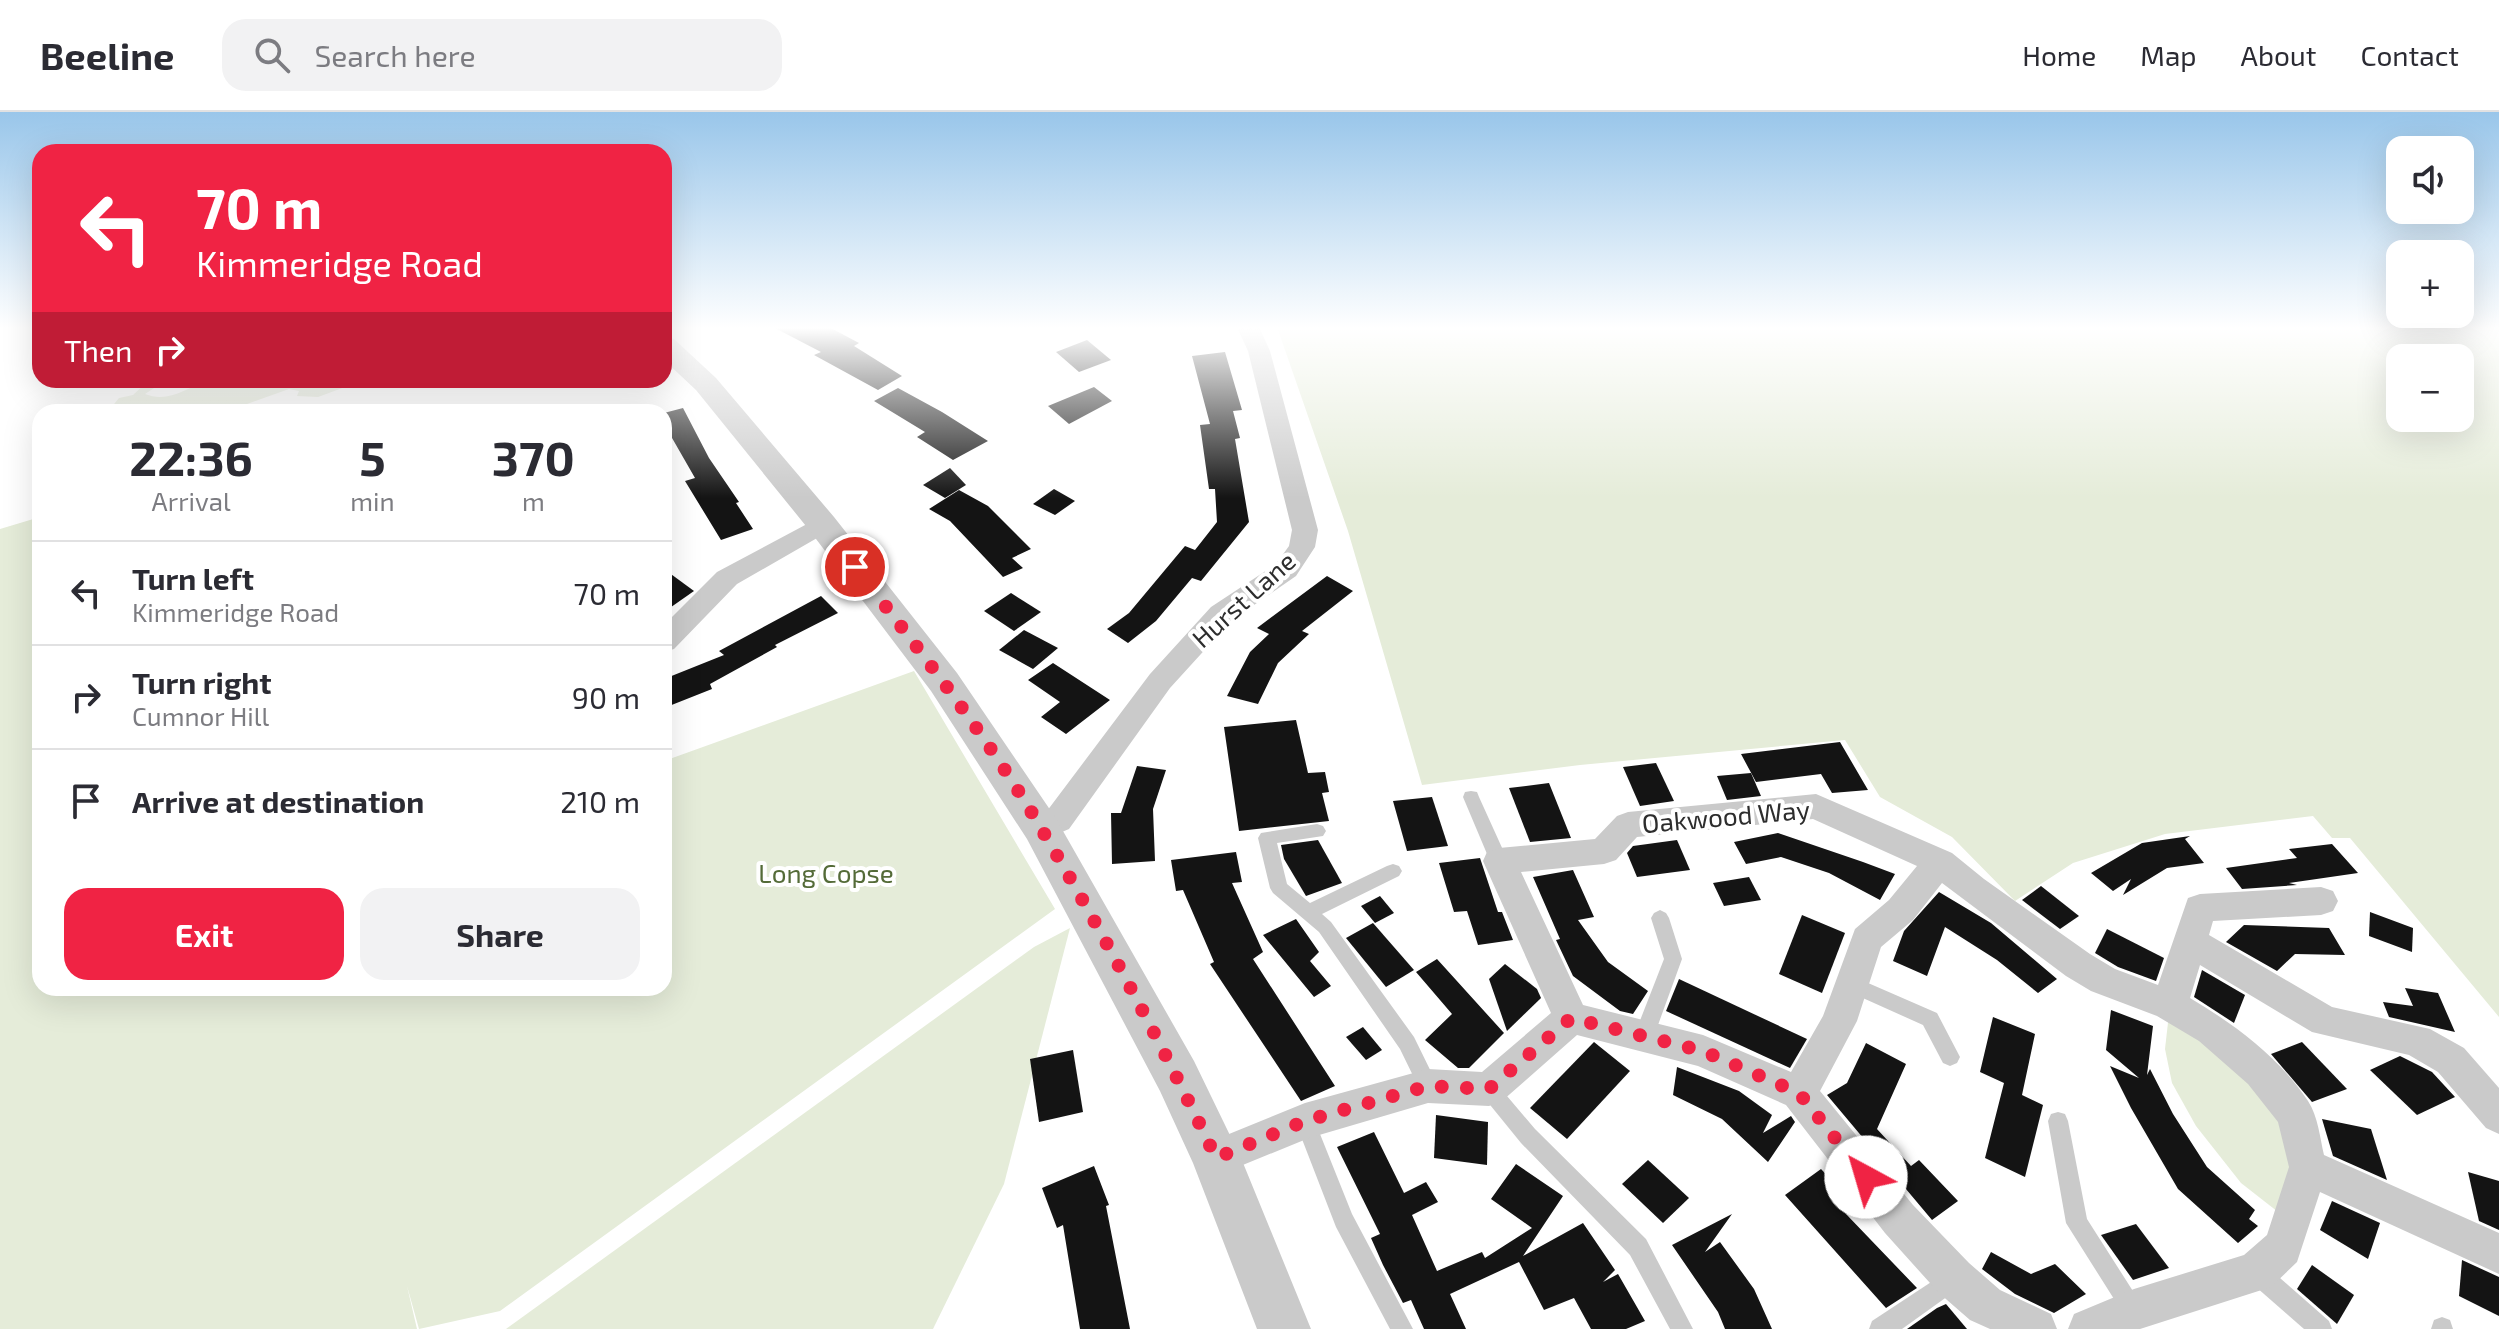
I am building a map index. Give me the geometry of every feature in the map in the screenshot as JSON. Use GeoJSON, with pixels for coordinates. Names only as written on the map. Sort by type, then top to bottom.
{"type":"FeatureCollection","features":[{"type":"Feature","properties":{"kind":"street"},"geometry":{"type":"LineString","coordinates":[[706,384],[822,524],[944,682],[1041,828],[1177,1076],[1216,1158],[1284,1329]]}},
{"type":"Feature","properties":{"kind":"street","name":"Hurst Lane"},"geometry":{"type":"LineString","coordinates":[[1041,828],[1058,820],[1160,681],[1210,625],[1221,614],[1286,570],[1302,547],[1305,530],[1267,384]]}},
{"type":"Feature","properties":{"kind":"street"},"geometry":{"type":"LineString","coordinates":[[672,637],[727,578],[822,524]]}},
{"type":"Feature","properties":{"kind":"street","name":"Oakwood Way"},"geometry":{"type":"LineString","coordinates":[[1499,861],[1604,851],[1628,825],[1816,806],[1940,862],[1972,889],[2103,980],[2170,1005],[2212,1030],[2261,1072],[2295,1114],[2308,1167]]}},
{"type":"Feature","properties":{"kind":"street"},"geometry":{"type":"LineString","coordinates":[[1499,861],[1571,1018]]}},
{"type":"Feature","properties":{"kind":"street"},"geometry":{"type":"LineString","coordinates":[[1799,1093],[1839,1021],[1867,939],[1901,910],[1940,862]]}},
{"type":"Feature","properties":{"kind":"street"},"geometry":{"type":"LineString","coordinates":[[2170,1005],[2200,908],[2321,901]]}},
{"type":"Feature","properties":{"kind":"street"},"geometry":{"type":"LineString","coordinates":[[2191,942],[2325,1021],[2417,1040],[2451,1060],[2499,1116]]}},
{"type":"Feature","properties":{"kind":"street"},"geometry":{"type":"LineString","coordinates":[[1216,1158],[1305,1121],[1428,1086],[1489,1089],[1571,1018]]}},
{"type":"Feature","properties":{"kind":"street"},"geometry":{"type":"LineString","coordinates":[[1571,1018],[1703,1051],[1799,1093],[1899,1219],[1954,1278],[1985,1305],[2036,1329]]}},
{"type":"Feature","properties":{"kind":"street"},"geometry":{"type":"LineString","coordinates":[[2089,1329],[2134,1310],[2256,1272],[2283,1248],[2308,1167],[2499,1254]]}},
{"type":"Feature","properties":{"kind":"lane"},"geometry":{"type":"LineString","coordinates":[[1471,797],[1499,861]]}},
{"type":"Feature","properties":{"kind":"lane"},"geometry":{"type":"LineString","coordinates":[[1317,831],[1267,838],[1279,888],[1325,927],[1407,1043],[1428,1086]]}},
{"type":"Feature","properties":{"kind":"lane"},"geometry":{"type":"LineString","coordinates":[[1307,913],[1393,871]]}},
{"type":"Feature","properties":{"kind":"lane"},"geometry":{"type":"LineString","coordinates":[[1644,1036],[1673,959],[1660,918]]}},
{"type":"Feature","properties":{"kind":"lane"},"geometry":{"type":"LineString","coordinates":[[1852,984],[1930,1019],[1950,1057]]}},
{"type":"Feature","properties":{"kind":"lane"},"geometry":{"type":"LineString","coordinates":[[1489,1089],[1528,1136],[1638,1247],[1682,1329]]}},
{"type":"Feature","properties":{"kind":"lane"},"geometry":{"type":"LineString","coordinates":[[1305,1121],[1344,1220],[1402,1329]]}},
{"type":"Feature","properties":{"kind":"lane"},"geometry":{"type":"LineString","coordinates":[[2058,1121],[2077,1223],[2134,1310]]}},
{"type":"Feature","properties":{"kind":"lane"},"geometry":{"type":"LineString","coordinates":[[2256,1272],[2321,1329]]}},
{"type":"Feature","properties":{"kind":"lane"},"geometry":{"type":"LineString","coordinates":[[1880,1329],[1954,1278]]}},
{"type":"Feature","properties":{"kind":"green space"},"geometry":{"type":"Polygon","coordinates":[[[1297,384],[2386,384],[2386,432],[2474,432],[2474,384],[2499,384],[2499,1017],[2350,838],[2332,838],[2313,816],[2165,834],[2073,863],[2015,901],[1952,837],[1880,797],[1845,740],[1580,765],[1422,785],[1348,531],[1297,384]]]}},
{"type":"Feature","properties":{"kind":"green space"},"geometry":{"type":"Polygon","coordinates":[[[141,388],[154,388],[145,394],[153,396],[177,394],[190,388],[342,388],[318,397],[297,396],[299,391],[289,389],[247,404],[114,404],[119,398],[133,395],[141,388]]]}},
{"type":"Feature","properties":{"kind":"green space","name":"Long Copse"},"geometry":{"type":"Polygon","coordinates":[[[32,519],[32,996],[672,996],[672,758],[914,671],[1055,909],[500,1311],[419,1329],[407,1286],[417,1329],[0,1329],[0,529],[32,519]]]}},
{"type":"Feature","properties":{"kind":"green space"},"geometry":{"type":"Polygon","coordinates":[[[1070,928],[1004,1184],[933,1329],[506,1329],[1034,947],[1070,928]]]}},
{"type":"Feature","properties":{"kind":"green space"},"geometry":{"type":"Polygon","coordinates":[[[2170,1005],[2295,1114],[2291,1222],[2241,1183],[2196,1126],[2172,1083],[2165,1049],[2170,1005]]]}},
{"type":"Feature","properties":{"kind":"building"},"geometry":{"type":"Polygon","coordinates":[[[867,384],[889,384],[878,390],[867,384]]]}},
{"type":"Feature","properties":{"kind":"building"},"geometry":{"type":"Polygon","coordinates":[[[1199,384],[1234,384],[1242,410],[1233,411],[1240,438],[1235,439],[1249,522],[1201,581],[1192,578],[1156,621],[1128,643],[1107,629],[1129,613],[1185,546],[1195,550],[1217,522],[1215,489],[1209,489],[1200,425],[1210,424],[1199,384]]]}},
{"type":"Feature","properties":{"kind":"building"},"geometry":{"type":"Polygon","coordinates":[[[1094,387],[1112,401],[1069,424],[1048,406],[1094,387]]]}},
{"type":"Feature","properties":{"kind":"building"},"geometry":{"type":"Polygon","coordinates":[[[898,388],[988,441],[953,460],[917,437],[925,432],[874,401],[898,388]]]}},
{"type":"Feature","properties":{"kind":"building"},"geometry":{"type":"Polygon","coordinates":[[[683,408],[709,458],[753,529],[721,540],[685,481],[695,478],[672,438],[672,411],[683,408]]]}},
{"type":"Feature","properties":{"kind":"building"},"geometry":{"type":"Polygon","coordinates":[[[950,468],[966,485],[945,498],[923,485],[950,468]]]}},
{"type":"Feature","properties":{"kind":"building"},"geometry":{"type":"Polygon","coordinates":[[[1054,489],[1075,501],[1055,515],[1033,504],[1054,489]]]}},
{"type":"Feature","properties":{"kind":"building"},"geometry":{"type":"Polygon","coordinates":[[[959,490],[988,506],[1031,549],[1012,558],[1023,568],[1003,577],[950,521],[929,509],[959,490]]]}},
{"type":"Feature","properties":{"kind":"building"},"geometry":{"type":"Polygon","coordinates":[[[672,575],[694,591],[672,606],[672,575]]]}},
{"type":"Feature","properties":{"kind":"building"},"geometry":{"type":"Polygon","coordinates":[[[1327,576],[1353,591],[1302,631],[1309,634],[1278,663],[1258,704],[1227,696],[1250,652],[1269,634],[1257,628],[1327,576]]]}},
{"type":"Feature","properties":{"kind":"building"},"geometry":{"type":"Polygon","coordinates":[[[1011,593],[1041,612],[1014,631],[984,611],[1011,593]]]}},
{"type":"Feature","properties":{"kind":"building"},"geometry":{"type":"Polygon","coordinates":[[[821,596],[838,613],[775,645],[777,647],[710,684],[712,689],[672,705],[672,676],[724,655],[719,651],[821,596]]]}},
{"type":"Feature","properties":{"kind":"building"},"geometry":{"type":"Polygon","coordinates":[[[1024,630],[1058,648],[1033,669],[999,650],[1024,630]]]}},
{"type":"Feature","properties":{"kind":"building"},"geometry":{"type":"Polygon","coordinates":[[[1053,663],[1110,700],[1066,734],[1041,717],[1060,702],[1028,680],[1053,663]]]}},
{"type":"Feature","properties":{"kind":"building"},"geometry":{"type":"Polygon","coordinates":[[[1296,720],[1308,773],[1325,772],[1329,792],[1322,793],[1329,821],[1239,831],[1224,727],[1296,720]]]}},
{"type":"Feature","properties":{"kind":"building"},"geometry":{"type":"Polygon","coordinates":[[[1840,742],[1868,790],[1832,793],[1821,774],[1756,782],[1741,754],[1840,742]]]}},
{"type":"Feature","properties":{"kind":"building"},"geometry":{"type":"Polygon","coordinates":[[[1656,763],[1674,801],[1640,806],[1623,767],[1656,763]]]}},
{"type":"Feature","properties":{"kind":"building"},"geometry":{"type":"Polygon","coordinates":[[[1137,766],[1166,770],[1153,809],[1155,861],[1112,864],[1111,813],[1121,813],[1137,766]]]}},
{"type":"Feature","properties":{"kind":"building"},"geometry":{"type":"Polygon","coordinates":[[[1751,773],[1761,796],[1727,800],[1717,776],[1751,773]]]}},
{"type":"Feature","properties":{"kind":"building"},"geometry":{"type":"Polygon","coordinates":[[[1549,783],[1571,838],[1530,842],[1509,788],[1549,783]]]}},
{"type":"Feature","properties":{"kind":"building"},"geometry":{"type":"Polygon","coordinates":[[[1432,797],[1448,846],[1407,851],[1393,801],[1432,797]]]}},
{"type":"Feature","properties":{"kind":"building"},"geometry":{"type":"Polygon","coordinates":[[[1778,833],[1895,874],[1880,900],[1829,873],[1781,857],[1746,864],[1734,842],[1778,833]]]}},
{"type":"Feature","properties":{"kind":"building"},"geometry":{"type":"Polygon","coordinates":[[[2190,836],[2185,839],[2204,863],[2167,868],[2123,895],[2131,879],[2113,891],[2091,873],[2142,843],[2190,836]]]}},
{"type":"Feature","properties":{"kind":"building"},"geometry":{"type":"Polygon","coordinates":[[[1318,840],[1342,883],[1306,896],[1284,859],[1281,845],[1318,840]]]}},
{"type":"Feature","properties":{"kind":"building"},"geometry":{"type":"Polygon","coordinates":[[[1677,840],[1690,870],[1637,877],[1627,853],[1633,846],[1677,840]]]}},
{"type":"Feature","properties":{"kind":"building"},"geometry":{"type":"Polygon","coordinates":[[[2332,844],[2358,873],[2289,883],[2297,885],[2242,889],[2226,868],[2297,858],[2289,849],[2332,844]]]}},
{"type":"Feature","properties":{"kind":"building"},"geometry":{"type":"Polygon","coordinates":[[[1236,852],[1242,882],[1232,883],[1263,952],[1253,959],[1335,1086],[1301,1101],[1210,964],[1214,962],[1183,890],[1176,891],[1171,860],[1236,852]]]}},
{"type":"Feature","properties":{"kind":"building"},"geometry":{"type":"Polygon","coordinates":[[[1480,858],[1498,912],[1502,912],[1513,940],[1478,945],[1467,911],[1454,912],[1439,863],[1480,858]]]}},
{"type":"Feature","properties":{"kind":"building"},"geometry":{"type":"Polygon","coordinates":[[[1573,870],[1594,917],[1578,920],[1608,962],[1648,991],[1633,1014],[1620,1011],[1573,976],[1556,940],[1560,939],[1533,877],[1573,870]]]}},
{"type":"Feature","properties":{"kind":"building"},"geometry":{"type":"Polygon","coordinates":[[[1749,877],[1761,900],[1724,906],[1713,883],[1749,877]]]}},
{"type":"Feature","properties":{"kind":"building"},"geometry":{"type":"Polygon","coordinates":[[[2041,886],[2079,916],[2060,929],[2022,900],[2041,886]]]}},
{"type":"Feature","properties":{"kind":"building"},"geometry":{"type":"Polygon","coordinates":[[[1939,892],[1991,923],[2057,979],[2038,993],[1997,960],[1945,927],[1927,976],[1893,961],[1904,931],[1939,892]]]}},
{"type":"Feature","properties":{"kind":"building"},"geometry":{"type":"Polygon","coordinates":[[[1380,896],[1394,913],[1375,923],[1361,906],[1380,896]]]}},
{"type":"Feature","properties":{"kind":"building"},"geometry":{"type":"Polygon","coordinates":[[[2370,912],[2413,928],[2412,952],[2369,936],[2370,912]]]}},
{"type":"Feature","properties":{"kind":"building"},"geometry":{"type":"Polygon","coordinates":[[[1802,915],[1845,933],[1822,993],[1779,974],[1802,915]]]}},
{"type":"Feature","properties":{"kind":"building"},"geometry":{"type":"Polygon","coordinates":[[[1296,919],[1319,952],[1310,961],[1331,986],[1314,997],[1263,935],[1296,919]]]}},
{"type":"Feature","properties":{"kind":"building"},"geometry":{"type":"Polygon","coordinates":[[[1373,923],[1414,970],[1386,987],[1346,938],[1373,923]]]}},
{"type":"Feature","properties":{"kind":"building"},"geometry":{"type":"Polygon","coordinates":[[[2244,925],[2329,928],[2345,955],[2295,954],[2277,971],[2226,942],[2244,925]]]}},
{"type":"Feature","properties":{"kind":"building"},"geometry":{"type":"Polygon","coordinates":[[[2107,929],[2164,958],[2156,981],[2118,967],[2095,953],[2107,929]]]}},
{"type":"Feature","properties":{"kind":"building"},"geometry":{"type":"Polygon","coordinates":[[[1437,959],[1504,1033],[1469,1068],[1458,1068],[1425,1040],[1452,1014],[1416,972],[1437,959]]]}},
{"type":"Feature","properties":{"kind":"building"},"geometry":{"type":"Polygon","coordinates":[[[1505,964],[1537,989],[1541,998],[1507,1031],[1489,979],[1505,964]]]}},
{"type":"Feature","properties":{"kind":"building"},"geometry":{"type":"Polygon","coordinates":[[[2202,970],[2245,995],[2234,1023],[2194,997],[2202,970]]]}},
{"type":"Feature","properties":{"kind":"building"},"geometry":{"type":"Polygon","coordinates":[[[1679,979],[1807,1039],[1790,1068],[1666,1011],[1679,979]]]}},
{"type":"Feature","properties":{"kind":"building"},"geometry":{"type":"Polygon","coordinates":[[[2405,988],[2438,993],[2455,1032],[2389,1017],[2383,1002],[2413,1006],[2405,988]]]}},
{"type":"Feature","properties":{"kind":"building"},"geometry":{"type":"Polygon","coordinates":[[[2111,1010],[2153,1026],[2147,1075],[2150,1069],[2173,1114],[2207,1167],[2255,1210],[2249,1219],[2258,1226],[2238,1243],[2178,1189],[2131,1108],[2110,1066],[2139,1078],[2106,1050],[2111,1010]]]}},
{"type":"Feature","properties":{"kind":"building"},"geometry":{"type":"Polygon","coordinates":[[[1993,1017],[2035,1034],[2022,1095],[2043,1105],[2025,1177],[1985,1158],[2004,1083],[1980,1072],[1993,1017]]]}},
{"type":"Feature","properties":{"kind":"building"},"geometry":{"type":"Polygon","coordinates":[[[1363,1027],[1382,1050],[1366,1060],[1346,1037],[1363,1027]]]}},
{"type":"Feature","properties":{"kind":"building"},"geometry":{"type":"Polygon","coordinates":[[[1594,1042],[1630,1071],[1567,1139],[1530,1108],[1594,1042]]]}},
{"type":"Feature","properties":{"kind":"building"},"geometry":{"type":"Polygon","coordinates":[[[2302,1042],[2347,1089],[2312,1102],[2271,1054],[2302,1042]]]}},
{"type":"Feature","properties":{"kind":"building"},"geometry":{"type":"Polygon","coordinates":[[[1866,1043],[1906,1064],[1877,1129],[1911,1166],[1919,1160],[1958,1201],[1932,1220],[1827,1095],[1847,1083],[1866,1043]]]}},
{"type":"Feature","properties":{"kind":"building"},"geometry":{"type":"Polygon","coordinates":[[[1073,1050],[1083,1112],[1039,1122],[1030,1059],[1073,1050]]]}},
{"type":"Feature","properties":{"kind":"building"},"geometry":{"type":"Polygon","coordinates":[[[2400,1056],[2432,1072],[2455,1097],[2417,1115],[2370,1070],[2400,1056]]]}},
{"type":"Feature","properties":{"kind":"building"},"geometry":{"type":"Polygon","coordinates":[[[1677,1067],[1739,1091],[1772,1115],[1763,1133],[1791,1116],[1795,1122],[1768,1162],[1722,1119],[1673,1095],[1677,1067]]]}},
{"type":"Feature","properties":{"kind":"building"},"geometry":{"type":"Polygon","coordinates":[[[1436,1115],[1488,1122],[1487,1165],[1434,1158],[1436,1115]]]}},
{"type":"Feature","properties":{"kind":"building"},"geometry":{"type":"Polygon","coordinates":[[[2322,1119],[2371,1129],[2387,1180],[2333,1156],[2322,1119]]]}},
{"type":"Feature","properties":{"kind":"building"},"geometry":{"type":"Polygon","coordinates":[[[1374,1132],[1404,1193],[1426,1182],[1438,1202],[1412,1215],[1437,1271],[1482,1252],[1485,1258],[1532,1228],[1491,1199],[1516,1164],[1563,1196],[1523,1256],[1583,1223],[1615,1270],[1603,1282],[1618,1274],[1645,1321],[1626,1329],[1591,1329],[1574,1298],[1544,1310],[1519,1262],[1450,1294],[1466,1329],[1424,1329],[1411,1300],[1403,1303],[1383,1265],[1371,1238],[1380,1234],[1337,1147],[1374,1132]]]}},
{"type":"Feature","properties":{"kind":"building"},"geometry":{"type":"Polygon","coordinates":[[[1648,1160],[1689,1198],[1663,1223],[1622,1184],[1648,1160]]]}},
{"type":"Feature","properties":{"kind":"building"},"geometry":{"type":"Polygon","coordinates":[[[1094,1166],[1109,1205],[1106,1206],[1130,1329],[1080,1329],[1063,1225],[1057,1228],[1042,1188],[1094,1166]]]}},
{"type":"Feature","properties":{"kind":"building"},"geometry":{"type":"Polygon","coordinates":[[[1821,1169],[1856,1206],[1846,1214],[1917,1288],[1886,1308],[1785,1195],[1821,1169]]]}},
{"type":"Feature","properties":{"kind":"building"},"geometry":{"type":"Polygon","coordinates":[[[2468,1172],[2499,1181],[2499,1230],[2479,1221],[2468,1172]]]}},
{"type":"Feature","properties":{"kind":"building"},"geometry":{"type":"Polygon","coordinates":[[[2332,1201],[2380,1223],[2368,1259],[2320,1230],[2332,1201]]]}},
{"type":"Feature","properties":{"kind":"building"},"geometry":{"type":"Polygon","coordinates":[[[1732,1214],[1705,1252],[1720,1242],[1754,1289],[1772,1329],[1725,1329],[1718,1312],[1672,1245],[1732,1214]]]}},
{"type":"Feature","properties":{"kind":"building"},"geometry":{"type":"Polygon","coordinates":[[[2136,1224],[2169,1268],[2133,1280],[2101,1235],[2136,1224]]]}},
{"type":"Feature","properties":{"kind":"building"},"geometry":{"type":"Polygon","coordinates":[[[1991,1252],[2031,1274],[2055,1264],[2086,1294],[2054,1313],[2015,1294],[1982,1269],[1991,1252]]]}},
{"type":"Feature","properties":{"kind":"building"},"geometry":{"type":"Polygon","coordinates":[[[2462,1260],[2499,1277],[2499,1316],[2459,1296],[2462,1260]]]}},
{"type":"Feature","properties":{"kind":"building"},"geometry":{"type":"Polygon","coordinates":[[[2312,1265],[2354,1295],[2337,1324],[2297,1289],[2312,1265]]]}},
{"type":"Feature","properties":{"kind":"building"},"geometry":{"type":"Polygon","coordinates":[[[1946,1304],[1967,1329],[1907,1329],[1937,1308],[1946,1304]]]}},
{"type":"Feature","properties":{"kind":"route"},"geometry":{"type":"LineString","coordinates":[[855,567],[944,682],[1041,828],[1177,1076],[1216,1158],[1305,1121],[1428,1086],[1489,1089],[1571,1018],[1703,1051],[1799,1093],[1866,1177]]}}]}
